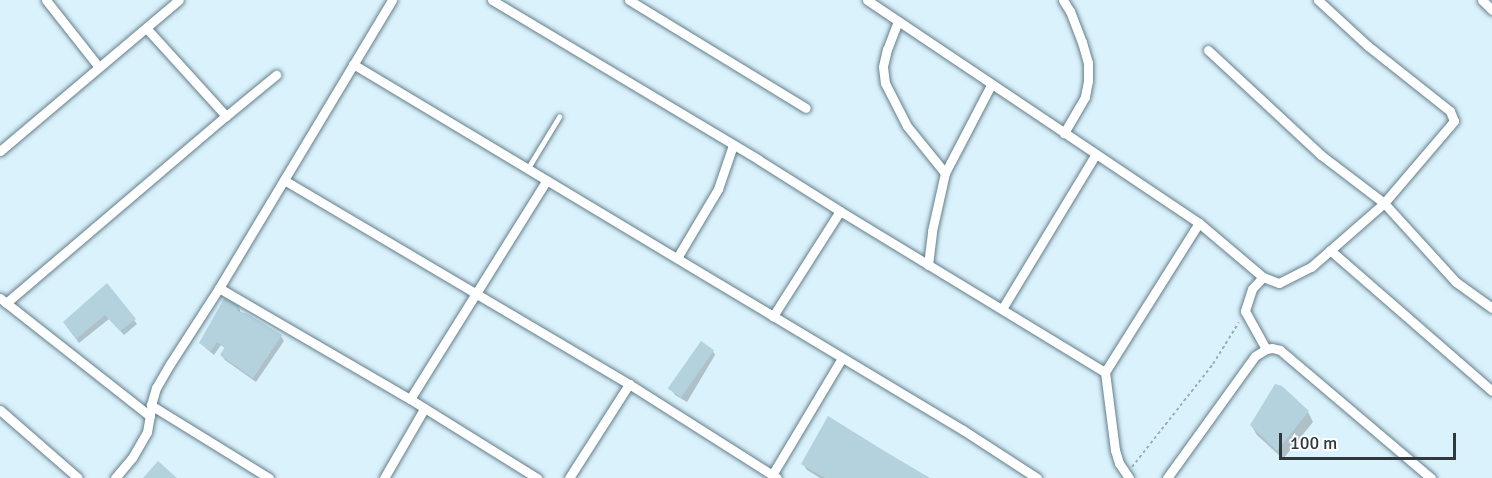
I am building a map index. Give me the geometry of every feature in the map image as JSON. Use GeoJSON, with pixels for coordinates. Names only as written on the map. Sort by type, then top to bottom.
{"type":"FeatureCollection","features":[{"type":"Feature","properties":{"kind":"street"},"geometry":{"type":"LineString","coordinates":[[46,0],[99,67]]}},
{"type":"Feature","properties":{"kind":"street"},"geometry":{"type":"LineString","coordinates":[[0,151],[179,0]]}},
{"type":"Feature","properties":{"kind":"street"},"geometry":{"type":"LineString","coordinates":[[115,478],[132,458],[147,432],[156,388],[219,288],[392,0]]}},
{"type":"Feature","properties":{"kind":"street"},"geometry":{"type":"LineString","coordinates":[[492,0],[733,144],[840,212],[1105,372]]}},
{"type":"Feature","properties":{"kind":"street"},"geometry":{"type":"LineString","coordinates":[[629,0],[806,108]]}},
{"type":"Feature","properties":{"kind":"street"},"geometry":{"type":"LineString","coordinates":[[867,0],[1199,224],[1263,277],[1279,283],[1286,282],[1311,267],[1384,203],[1452,125],[1453,116],[1368,46],[1318,0]]}},
{"type":"Feature","properties":{"kind":"street"},"geometry":{"type":"LineString","coordinates":[[1063,0],[1070,11],[1088,63],[1085,97],[1064,133]]}},
{"type":"Feature","properties":{"kind":"street"},"geometry":{"type":"LineString","coordinates":[[1482,0],[1492,10]]}},
{"type":"Feature","properties":{"kind":"street"},"geometry":{"type":"LineString","coordinates":[[898,21],[885,58],[885,83],[907,126],[945,173]]}},
{"type":"Feature","properties":{"kind":"street"},"geometry":{"type":"LineString","coordinates":[[147,29],[226,116]]}},
{"type":"Feature","properties":{"kind":"street"},"geometry":{"type":"LineString","coordinates":[[1208,50],[1321,155],[1384,203],[1456,282],[1492,308]]}},
{"type":"Feature","properties":{"kind":"street"},"geometry":{"type":"LineString","coordinates":[[353,64],[773,316],[1037,478]]}},
{"type":"Feature","properties":{"kind":"street"},"geometry":{"type":"LineString","coordinates":[[150,416],[3,301],[276,75]]}},
{"type":"Feature","properties":{"kind":"street"},"geometry":{"type":"LineString","coordinates":[[928,265],[932,231],[945,173],[991,85]]}},
{"type":"Feature","properties":{"kind":"street"},"geometry":{"type":"LineString","coordinates":[[677,258],[718,189],[733,144]]}},
{"type":"Feature","properties":{"kind":"street"},"geometry":{"type":"LineString","coordinates":[[1002,309],[1096,154]]}},
{"type":"Feature","properties":{"kind":"street"},"geometry":{"type":"LineString","coordinates":[[284,180],[629,384],[775,476],[842,358]]}},
{"type":"Feature","properties":{"kind":"street"},"geometry":{"type":"LineString","coordinates":[[410,399],[547,180]]}},
{"type":"Feature","properties":{"kind":"street"},"geometry":{"type":"LineString","coordinates":[[773,316],[840,212]]}},
{"type":"Feature","properties":{"kind":"street"},"geometry":{"type":"LineString","coordinates":[[1128,476],[1115,450],[1105,372],[1199,224]]}},
{"type":"Feature","properties":{"kind":"street"},"geometry":{"type":"LineString","coordinates":[[1330,250],[1492,391]]}},
{"type":"Feature","properties":{"kind":"street"},"geometry":{"type":"LineString","coordinates":[[1263,277],[1252,289],[1245,311],[1266,349]]}},
{"type":"Feature","properties":{"kind":"street"},"geometry":{"type":"LineString","coordinates":[[219,288],[410,399],[537,478]]}},
{"type":"Feature","properties":{"kind":"street"},"geometry":{"type":"LineString","coordinates":[[1167,478],[1256,356],[1266,349],[1280,350],[1431,478]]}},
{"type":"Feature","properties":{"kind":"street"},"geometry":{"type":"LineString","coordinates":[[569,478],[629,384]]}},
{"type":"Feature","properties":{"kind":"street"},"geometry":{"type":"LineString","coordinates":[[151,405],[269,478]]}},
{"type":"Feature","properties":{"kind":"street"},"geometry":{"type":"LineString","coordinates":[[384,478],[424,409]]}},
{"type":"Feature","properties":{"kind":"street"},"geometry":{"type":"LineString","coordinates":[[0,410],[78,478]]}},
{"type":"Feature","properties":{"kind":"lane"},"geometry":{"type":"LineString","coordinates":[[528,168],[559,117]]}},
{"type":"Feature","properties":{"kind":"path"},"geometry":{"type":"LineString","coordinates":[[1128,476],[1214,364],[1245,311]]}},
{"type":"Feature","properties":{"kind":"building"},"geometry":{"type":"Polygon","coordinates":[[[107,283],[136,319],[120,331],[105,315],[76,339],[63,322],[107,283]]]}},
{"type":"Feature","properties":{"kind":"building"},"geometry":{"type":"Polygon","coordinates":[[[225,297],[240,306],[237,311],[248,314],[282,335],[253,378],[220,355],[225,347],[217,342],[211,351],[199,343],[225,297]]]}},
{"type":"Feature","properties":{"kind":"building"},"geometry":{"type":"Polygon","coordinates":[[[701,341],[714,350],[681,398],[668,389],[701,341]]]}},
{"type":"Feature","properties":{"kind":"building"},"geometry":{"type":"Polygon","coordinates":[[[1275,384],[1282,386],[1309,411],[1277,451],[1250,425],[1275,384]]]}},
{"type":"Feature","properties":{"kind":"building"},"geometry":{"type":"Polygon","coordinates":[[[828,416],[930,478],[825,478],[801,464],[828,416]]]}},
{"type":"Feature","properties":{"kind":"building"},"geometry":{"type":"Polygon","coordinates":[[[158,461],[177,478],[143,478],[158,461]]]}}]}
